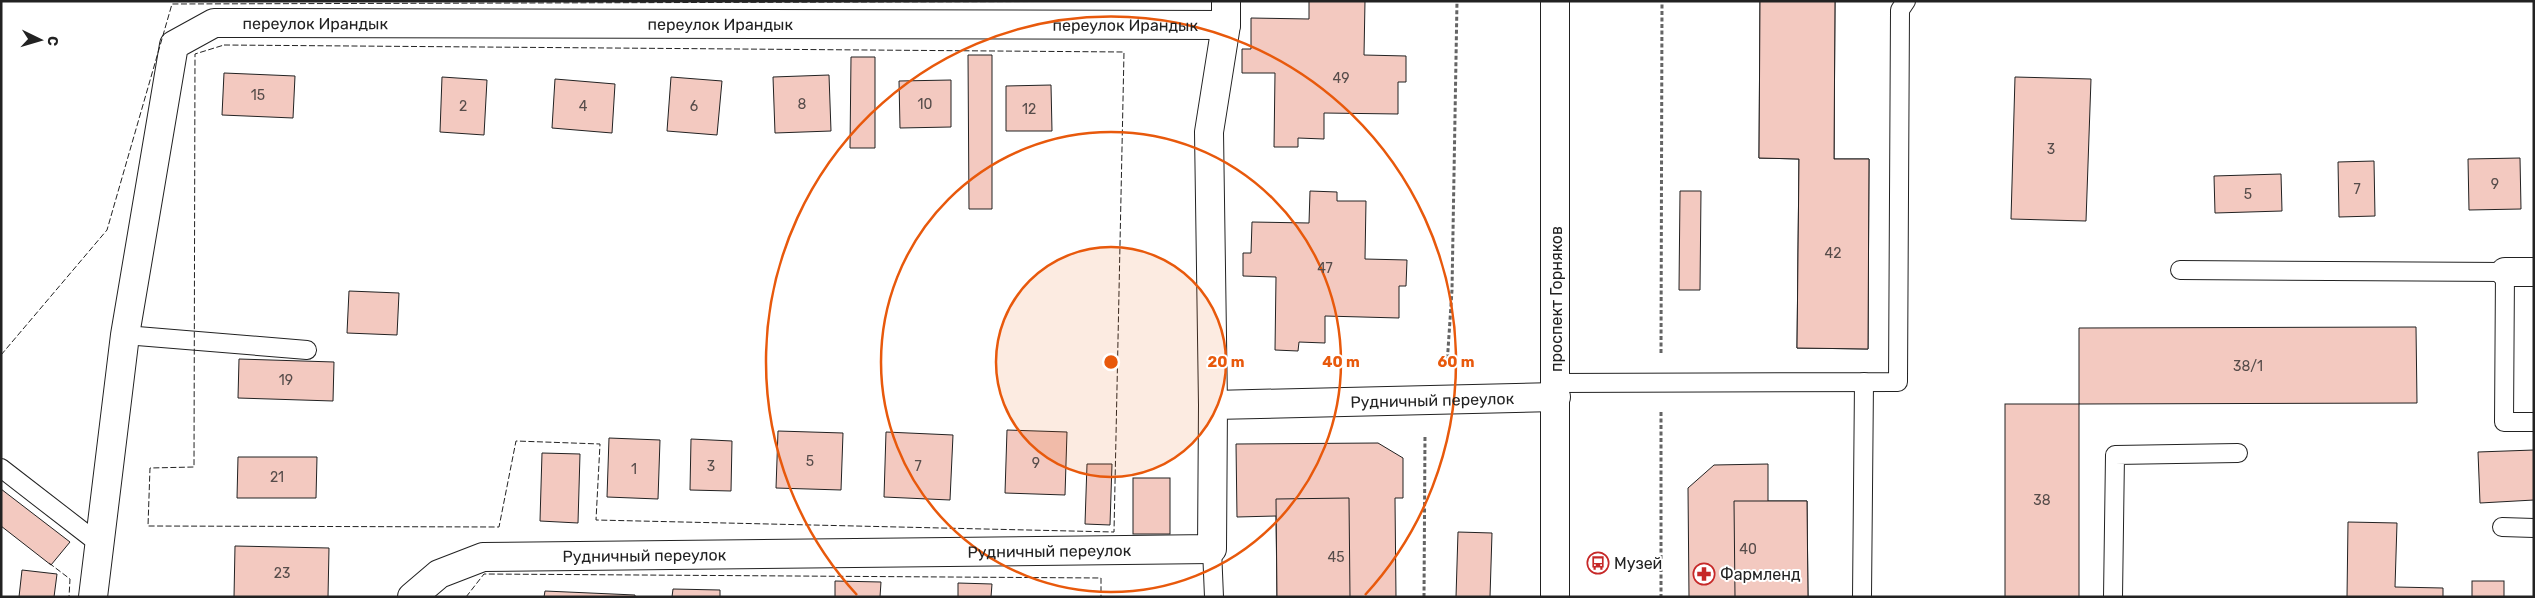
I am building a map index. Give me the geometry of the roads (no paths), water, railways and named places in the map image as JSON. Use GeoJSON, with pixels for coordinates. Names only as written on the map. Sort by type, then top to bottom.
{"type":"FeatureCollection","features":[{"type":"Feature","properties":{"kind":"street","name":"проспект Горняков"},"geometry":{"type":"LineString","coordinates":[[1555,597],[1556,1]]}},
{"type":"Feature","properties":{"kind":"street","name":"переулок Ирандык"},"geometry":{"type":"LineString","coordinates":[[125,336],[174,45],[214,23],[1226,13]]}},
{"type":"Feature","properties":{"kind":"street"},"geometry":{"type":"LineString","coordinates":[[1212,549],[1213,405],[1209,132],[1226,13]]}},
{"type":"Feature","properties":{"kind":"street"},"geometry":{"type":"LineString","coordinates":[[2505,272],[2534,272]]}},
{"type":"Feature","properties":{"kind":"street"},"geometry":{"type":"LineString","coordinates":[[93,597],[98,543],[125,336]]}},
{"type":"Feature","properties":{"kind":"street","name":"Рудничный переулок"},"geometry":{"type":"LineString","coordinates":[[1213,405],[1434,400],[1556,390]]}},
{"type":"Feature","properties":{"kind":"street","name":"Рудничный переулок"},"geometry":{"type":"LineString","coordinates":[[412,597],[439,574],[483,557],[1212,549]]}},
{"type":"Feature","properties":{"kind":"lane"},"geometry":{"type":"LineString","coordinates":[[1556,390],[1660,383],[1898,382],[1900,10],[1906,1]]}},
{"type":"Feature","properties":{"kind":"lane"},"geometry":{"type":"LineString","coordinates":[[2180,270],[2505,272],[2504,422],[2534,422]]}},
{"type":"Feature","properties":{"kind":"lane"},"geometry":{"type":"LineString","coordinates":[[125,336],[308,350]]}},
{"type":"Feature","properties":{"kind":"lane"},"geometry":{"type":"LineString","coordinates":[[1862,597],[1864,382]]}},
{"type":"Feature","properties":{"kind":"lane"},"geometry":{"type":"LineString","coordinates":[[2113,597],[2115,455],[2238,453]]}},
{"type":"Feature","properties":{"kind":"lane"},"geometry":{"type":"LineString","coordinates":[[1,468],[98,543]]}},
{"type":"Feature","properties":{"kind":"lane"},"geometry":{"type":"LineString","coordinates":[[2502,528],[2534,528]]}},
{"type":"Feature","properties":{"kind":"lane"},"geometry":{"type":"LineString","coordinates":[[1212,549],[1214,597]]}},
{"type":"Feature","properties":{"kind":"place","name":"Музей"},"geometry":{"type":"Point","coordinates":[1598,563]}},
{"type":"Feature","properties":{"kind":"place","name":"Фармленд"},"geometry":{"type":"Point","coordinates":[1704,574]}}]}
